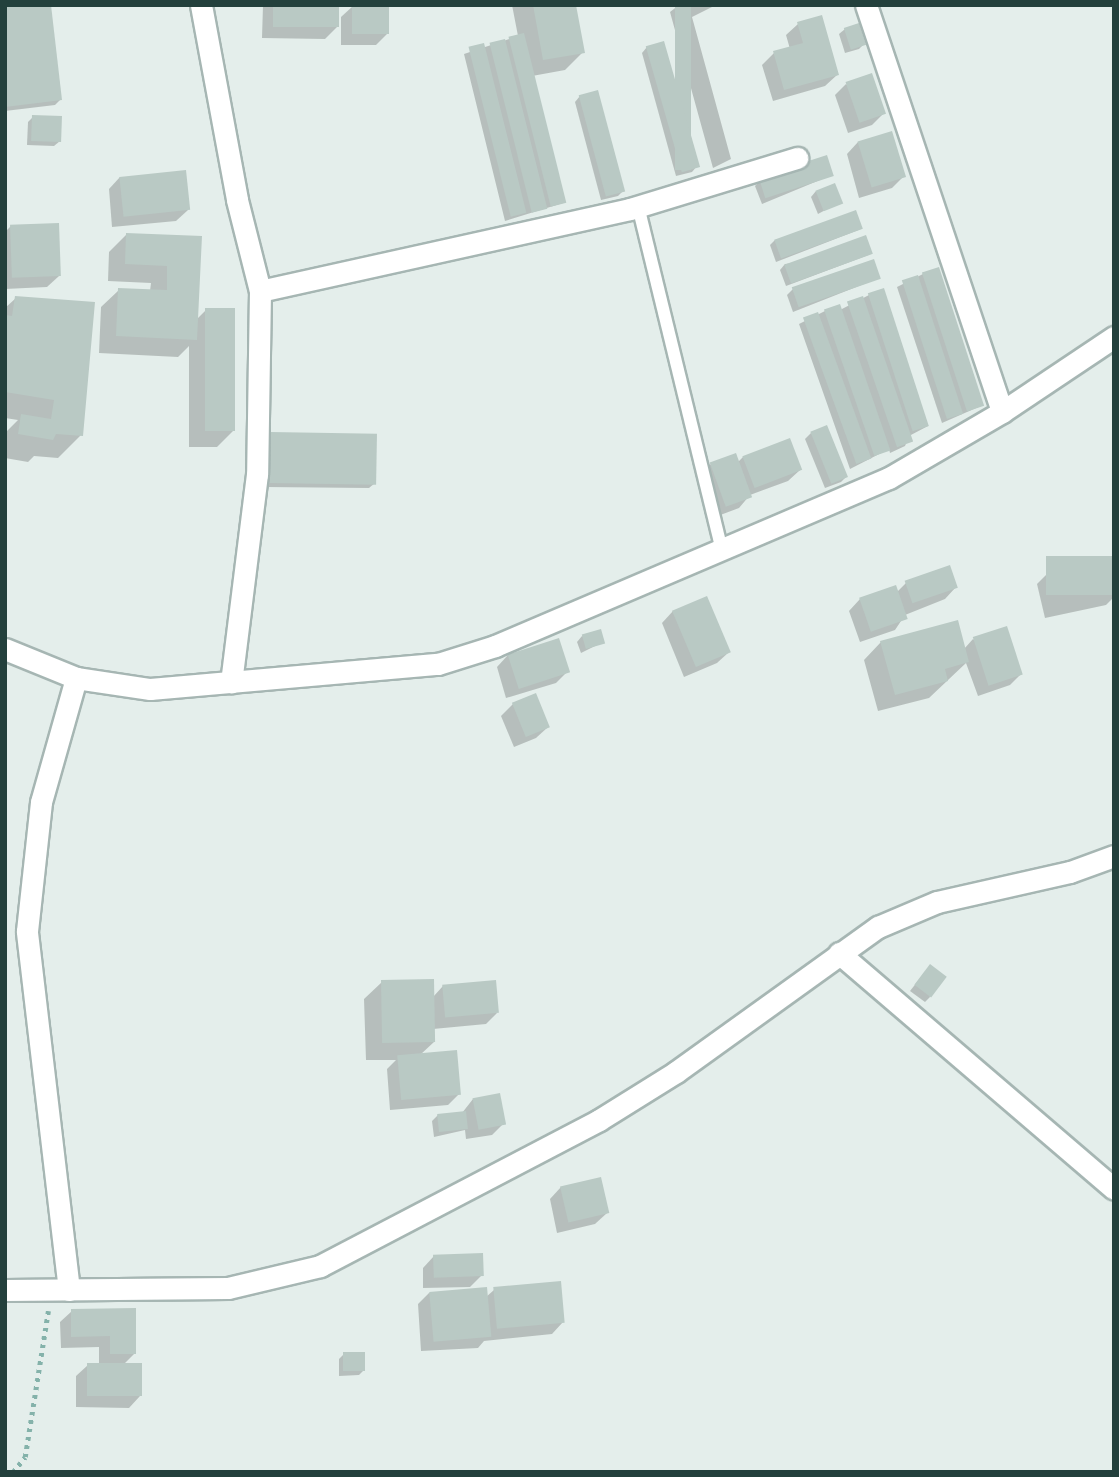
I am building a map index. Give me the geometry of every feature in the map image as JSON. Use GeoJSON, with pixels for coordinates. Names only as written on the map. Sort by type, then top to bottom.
{"type":"FeatureCollection","features":[{"type":"Feature","properties":{"kind":"street"},"geometry":{"type":"LineString","coordinates":[[201,5],[237,200],[260,291],[257,474],[231,682]]}},
{"type":"Feature","properties":{"kind":"street"},"geometry":{"type":"LineString","coordinates":[[866,5],[1002,412]]}},
{"type":"Feature","properties":{"kind":"street"},"geometry":{"type":"LineString","coordinates":[[260,291],[638,206],[797,158]]}},
{"type":"Feature","properties":{"kind":"street"},"geometry":{"type":"LineString","coordinates":[[5,649],[76,678],[150,689],[438,664],[495,646],[889,478],[1002,412],[1114,337]]}},
{"type":"Feature","properties":{"kind":"street"},"geometry":{"type":"LineString","coordinates":[[60,1290],[27,931],[41,802],[76,678]]}},
{"type":"Feature","properties":{"kind":"street"},"geometry":{"type":"LineString","coordinates":[[5,1290],[228,1289],[320,1266],[599,1120],[676,1072],[878,927],[937,902],[1070,872],[1114,856]]}},
{"type":"Feature","properties":{"kind":"street"},"geometry":{"type":"LineString","coordinates":[[839,953],[1114,1189]]}},
{"type":"Feature","properties":{"kind":"lane"},"geometry":{"type":"LineString","coordinates":[[638,206],[722,551]]}},
{"type":"Feature","properties":{"kind":"path"},"geometry":{"type":"LineString","coordinates":[[13,1472],[25,1457],[60,1290]]}},
{"type":"Feature","properties":{"kind":"building"},"geometry":{"type":"Polygon","coordinates":[[[5,5],[51,5],[62,100],[5,107],[5,5]]]}},
{"type":"Feature","properties":{"kind":"building"},"geometry":{"type":"Polygon","coordinates":[[[273,5],[339,5],[339,27],[273,27],[273,5]]]}},
{"type":"Feature","properties":{"kind":"building"},"geometry":{"type":"Polygon","coordinates":[[[352,5],[389,5],[389,34],[352,34],[352,5]]]}},
{"type":"Feature","properties":{"kind":"building"},"geometry":{"type":"Polygon","coordinates":[[[533,5],[576,5],[585,53],[543,60],[533,5]]]}},
{"type":"Feature","properties":{"kind":"building"},"geometry":{"type":"Polygon","coordinates":[[[675,5],[691,5],[691,170],[675,170],[675,5]]]}},
{"type":"Feature","properties":{"kind":"building"},"geometry":{"type":"Polygon","coordinates":[[[822,15],[839,75],[784,90],[773,51],[803,43],[797,22],[822,15]]]}},
{"type":"Feature","properties":{"kind":"building"},"geometry":{"type":"Polygon","coordinates":[[[859,23],[866,45],[851,50],[844,28],[859,23]]]}},
{"type":"Feature","properties":{"kind":"building"},"geometry":{"type":"Polygon","coordinates":[[[524,33],[566,203],[551,207],[508,37],[524,33]]]}},
{"type":"Feature","properties":{"kind":"building"},"geometry":{"type":"Polygon","coordinates":[[[505,39],[547,209],[532,213],[489,43],[505,39]]]}},
{"type":"Feature","properties":{"kind":"building"},"geometry":{"type":"Polygon","coordinates":[[[664,41],[700,167],[682,172],[646,46],[664,41]]]}},
{"type":"Feature","properties":{"kind":"building"},"geometry":{"type":"Polygon","coordinates":[[[484,43],[526,213],[511,217],[468,47],[484,43]]]}},
{"type":"Feature","properties":{"kind":"building"},"geometry":{"type":"Polygon","coordinates":[[[872,73],[886,114],[860,123],[846,82],[872,73]]]}},
{"type":"Feature","properties":{"kind":"building"},"geometry":{"type":"Polygon","coordinates":[[[598,90],[625,191],[606,197],[579,95],[598,90]]]}},
{"type":"Feature","properties":{"kind":"building"},"geometry":{"type":"Polygon","coordinates":[[[32,115],[62,116],[61,142],[31,141],[32,115]]]}},
{"type":"Feature","properties":{"kind":"building"},"geometry":{"type":"Polygon","coordinates":[[[892,131],[906,177],[872,187],[858,142],[892,131]]]}},
{"type":"Feature","properties":{"kind":"building"},"geometry":{"type":"Polygon","coordinates":[[[827,155],[834,176],[765,198],[759,177],[827,155]]]}},
{"type":"Feature","properties":{"kind":"building"},"geometry":{"type":"Polygon","coordinates":[[[186,170],[190,210],[124,217],[119,177],[186,170]]]}},
{"type":"Feature","properties":{"kind":"building"},"geometry":{"type":"Polygon","coordinates":[[[835,183],[843,203],[824,211],[816,191],[835,183]]]}},
{"type":"Feature","properties":{"kind":"building"},"geometry":{"type":"Polygon","coordinates":[[[856,210],[863,229],[781,259],[774,240],[856,210]]]}},
{"type":"Feature","properties":{"kind":"building"},"geometry":{"type":"Polygon","coordinates":[[[59,223],[61,276],[12,278],[10,225],[59,223]]]}},
{"type":"Feature","properties":{"kind":"building"},"geometry":{"type":"Polygon","coordinates":[[[126,233],[202,236],[197,340],[116,336],[118,288],[167,290],[167,266],[125,264],[126,233]]]}},
{"type":"Feature","properties":{"kind":"building"},"geometry":{"type":"Polygon","coordinates":[[[866,235],[873,254],[791,284],[784,265],[866,235]]]}},
{"type":"Feature","properties":{"kind":"building"},"geometry":{"type":"Polygon","coordinates":[[[874,259],[881,279],[799,307],[792,287],[874,259]]]}},
{"type":"Feature","properties":{"kind":"building"},"geometry":{"type":"Polygon","coordinates":[[[939,267],[984,406],[967,411],[922,273],[939,267]]]}},
{"type":"Feature","properties":{"kind":"building"},"geometry":{"type":"Polygon","coordinates":[[[918,275],[963,414],[947,419],[902,280],[918,275]]]}},
{"type":"Feature","properties":{"kind":"building"},"geometry":{"type":"Polygon","coordinates":[[[884,288],[929,426],[913,431],[868,293],[884,288]]]}},
{"type":"Feature","properties":{"kind":"building"},"geometry":{"type":"Polygon","coordinates":[[[15,296],[95,302],[83,436],[56,434],[53,440],[18,434],[21,414],[51,419],[54,400],[5,392],[5,315],[12,316],[15,296]]]}},
{"type":"Feature","properties":{"kind":"building"},"geometry":{"type":"Polygon","coordinates":[[[863,296],[913,442],[897,447],[847,302],[863,296]]]}},
{"type":"Feature","properties":{"kind":"building"},"geometry":{"type":"Polygon","coordinates":[[[840,304],[890,451],[874,456],[824,310],[840,304]]]}},
{"type":"Feature","properties":{"kind":"building"},"geometry":{"type":"Polygon","coordinates":[[[205,308],[235,308],[235,431],[205,431],[205,308]]]}},
{"type":"Feature","properties":{"kind":"building"},"geometry":{"type":"Polygon","coordinates":[[[818,312],[871,459],[856,464],[803,317],[818,312]]]}},
{"type":"Feature","properties":{"kind":"building"},"geometry":{"type":"Polygon","coordinates":[[[827,425],[848,477],[831,484],[810,432],[827,425]]]}},
{"type":"Feature","properties":{"kind":"building"},"geometry":{"type":"Polygon","coordinates":[[[270,432],[377,434],[376,485],[269,483],[270,432]]]}},
{"type":"Feature","properties":{"kind":"building"},"geometry":{"type":"Polygon","coordinates":[[[790,438],[802,470],[755,488],[742,456],[790,438]]]}},
{"type":"Feature","properties":{"kind":"building"},"geometry":{"type":"Polygon","coordinates":[[[736,453],[752,497],[726,507],[710,463],[736,453]]]}},
{"type":"Feature","properties":{"kind":"building"},"geometry":{"type":"Polygon","coordinates":[[[1046,556],[1114,556],[1114,595],[1046,595],[1046,556]]]}},
{"type":"Feature","properties":{"kind":"building"},"geometry":{"type":"Polygon","coordinates":[[[950,565],[958,588],[912,603],[905,581],[950,565]]]}},
{"type":"Feature","properties":{"kind":"building"},"geometry":{"type":"Polygon","coordinates":[[[896,585],[908,619],[871,632],[859,598],[896,585]]]}},
{"type":"Feature","properties":{"kind":"building"},"geometry":{"type":"Polygon","coordinates":[[[707,596],[731,652],[696,667],[672,611],[707,596]]]}},
{"type":"Feature","properties":{"kind":"building"},"geometry":{"type":"Polygon","coordinates":[[[958,620],[969,662],[945,669],[948,681],[895,695],[880,641],[958,620]]]}},
{"type":"Feature","properties":{"kind":"building"},"geometry":{"type":"Polygon","coordinates":[[[1007,626],[1023,675],[989,686],[973,637],[1007,626]]]}},
{"type":"Feature","properties":{"kind":"building"},"geometry":{"type":"Polygon","coordinates":[[[601,629],[605,643],[586,649],[582,635],[601,629]]]}},
{"type":"Feature","properties":{"kind":"building"},"geometry":{"type":"Polygon","coordinates":[[[559,638],[570,672],[519,689],[508,655],[559,638]]]}},
{"type":"Feature","properties":{"kind":"building"},"geometry":{"type":"Polygon","coordinates":[[[536,693],[550,727],[526,737],[512,703],[536,693]]]}},
{"type":"Feature","properties":{"kind":"building"},"geometry":{"type":"Polygon","coordinates":[[[930,964],[947,977],[931,997],[914,985],[930,964]]]}},
{"type":"Feature","properties":{"kind":"building"},"geometry":{"type":"Polygon","coordinates":[[[434,979],[435,1042],[382,1043],[381,980],[434,979]]]}},
{"type":"Feature","properties":{"kind":"building"},"geometry":{"type":"Polygon","coordinates":[[[496,980],[499,1013],[445,1018],[442,985],[496,980]]]}},
{"type":"Feature","properties":{"kind":"building"},"geometry":{"type":"Polygon","coordinates":[[[457,1050],[461,1095],[401,1100],[397,1055],[457,1050]]]}},
{"type":"Feature","properties":{"kind":"building"},"geometry":{"type":"Polygon","coordinates":[[[500,1093],[506,1124],[479,1130],[473,1098],[500,1093]]]}},
{"type":"Feature","properties":{"kind":"building"},"geometry":{"type":"Polygon","coordinates":[[[466,1111],[468,1129],[439,1132],[437,1114],[466,1111]]]}},
{"type":"Feature","properties":{"kind":"building"},"geometry":{"type":"Polygon","coordinates":[[[601,1177],[609,1213],[568,1222],[560,1186],[601,1177]]]}},
{"type":"Feature","properties":{"kind":"building"},"geometry":{"type":"Polygon","coordinates":[[[483,1253],[484,1276],[434,1278],[433,1255],[483,1253]]]}},
{"type":"Feature","properties":{"kind":"building"},"geometry":{"type":"Polygon","coordinates":[[[561,1281],[565,1323],[497,1329],[493,1287],[561,1281]]]}},
{"type":"Feature","properties":{"kind":"building"},"geometry":{"type":"Polygon","coordinates":[[[487,1287],[491,1337],[434,1342],[429,1292],[487,1287]]]}},
{"type":"Feature","properties":{"kind":"building"},"geometry":{"type":"Polygon","coordinates":[[[136,1308],[136,1354],[110,1354],[110,1336],[71,1337],[71,1309],[136,1308]]]}},
{"type":"Feature","properties":{"kind":"building"},"geometry":{"type":"Polygon","coordinates":[[[343,1352],[365,1352],[365,1371],[343,1371],[343,1352]]]}},
{"type":"Feature","properties":{"kind":"building"},"geometry":{"type":"Polygon","coordinates":[[[87,1363],[142,1363],[142,1396],[87,1396],[87,1363]]]}}]}
